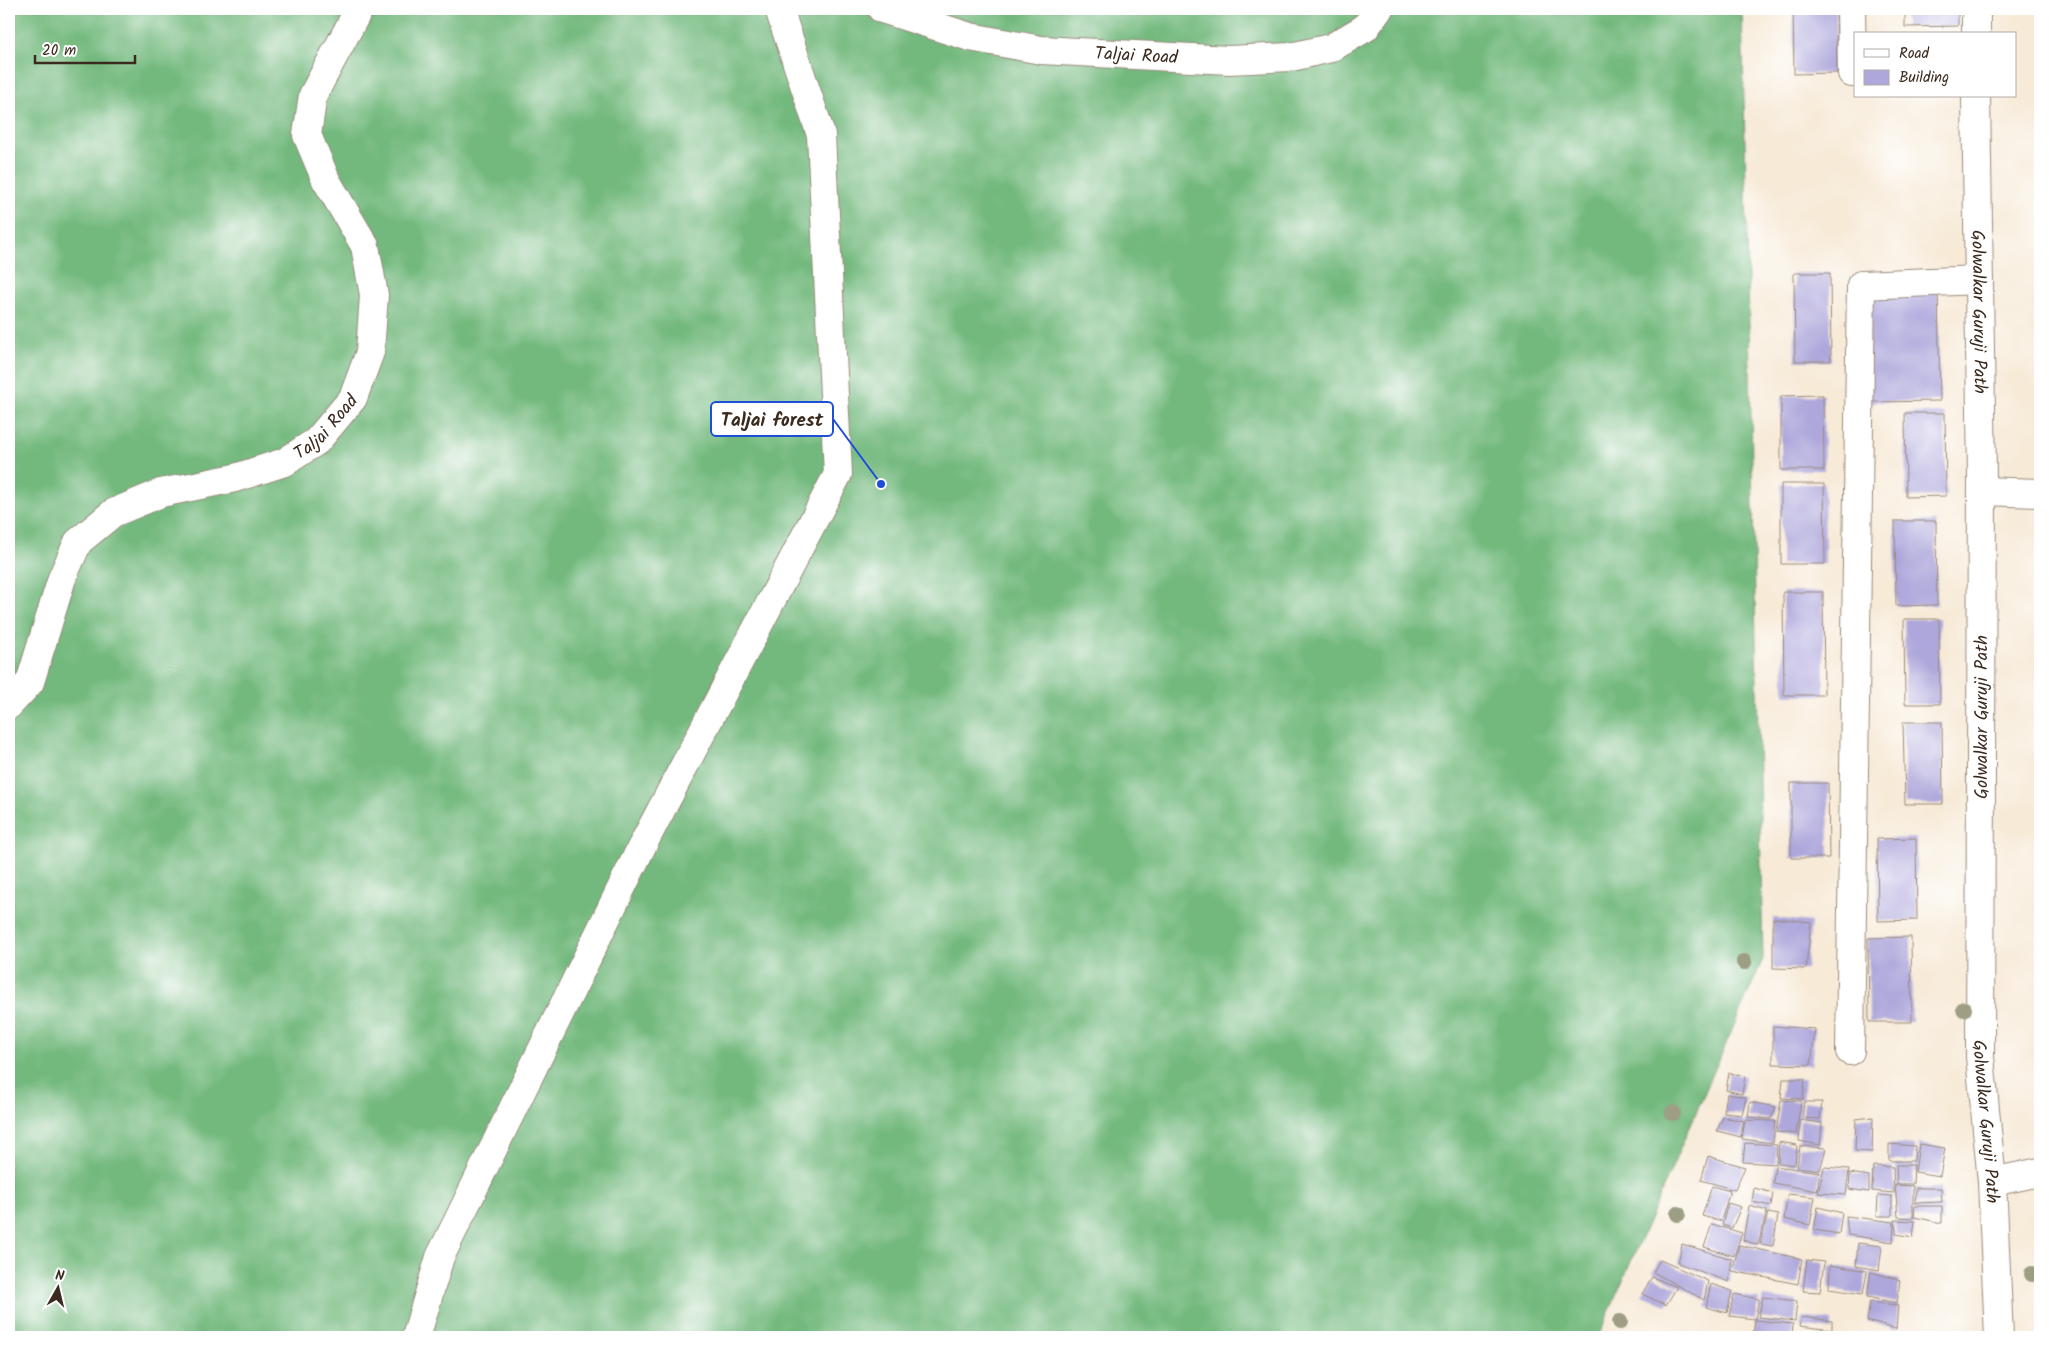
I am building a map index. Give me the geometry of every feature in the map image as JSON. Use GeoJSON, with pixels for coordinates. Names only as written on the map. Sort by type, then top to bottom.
{"type":"FeatureCollection","features":[{"type":"Feature","properties":{"kind":"street","name":"Taljai Road"},"geometry":{"type":"LineString","coordinates":[[9,706],[30,682],[62,578],[78,542],[113,513],[161,493],[235,478],[285,462],[317,441],[353,398],[370,352],[374,294],[365,246],[326,180],[307,135],[313,95],[359,9]]}},
{"type":"Feature","properties":{"kind":"street"},"geometry":{"type":"LineString","coordinates":[[416,1337],[440,1257],[641,848],[838,474],[821,135],[779,9]]}},
{"type":"Feature","properties":{"kind":"street","name":"Taljai Road"},"geometry":{"type":"LineString","coordinates":[[882,9],[970,36],[1040,50],[1228,60],[1291,57],[1331,48],[1365,28],[1379,9]]}},
{"type":"Feature","properties":{"kind":"street"},"geometry":{"type":"LineString","coordinates":[[1851,9],[1852,73],[1854,73]]}},
{"type":"Feature","properties":{"kind":"street"},"geometry":{"type":"LineString","coordinates":[[1976,9],[1976,32]]}},
{"type":"Feature","properties":{"kind":"street","name":"Golwalkar Guruji Path"},"geometry":{"type":"LineString","coordinates":[[1976,98],[1982,491],[1980,1057],[1992,1182],[1999,1337]]}},
{"type":"Feature","properties":{"kind":"street"},"geometry":{"type":"LineString","coordinates":[[1850,1051],[1861,285],[1979,280]]}},
{"type":"Feature","properties":{"kind":"street"},"geometry":{"type":"LineString","coordinates":[[1982,491],[2040,493]]}},
{"type":"Feature","properties":{"kind":"street"},"geometry":{"type":"LineString","coordinates":[[1992,1182],[2040,1172]]}},
{"type":"Feature","properties":{"kind":"green space"},"geometry":{"type":"Polygon","coordinates":[[[9,9],[1742,9],[1763,959],[1598,1337],[9,1337],[9,9]]]}},
{"type":"Feature","properties":{"kind":"building"},"geometry":{"type":"Polygon","coordinates":[[[1793,9],[1836,9],[1837,73],[1794,74],[1793,9]]]}},
{"type":"Feature","properties":{"kind":"building"},"geometry":{"type":"Polygon","coordinates":[[[1905,9],[1958,9],[1958,26],[1905,27],[1905,9]]]}},
{"type":"Feature","properties":{"kind":"building"},"geometry":{"type":"Polygon","coordinates":[[[1794,273],[1830,273],[1831,361],[1795,361],[1794,273]]]}},
{"type":"Feature","properties":{"kind":"building"},"geometry":{"type":"Polygon","coordinates":[[[1867,290],[1938,290],[1940,401],[1869,402],[1867,290]]]}},
{"type":"Feature","properties":{"kind":"building"},"geometry":{"type":"Polygon","coordinates":[[[1823,395],[1824,470],[1781,470],[1781,396],[1823,395]]]}},
{"type":"Feature","properties":{"kind":"building"},"geometry":{"type":"Polygon","coordinates":[[[1905,413],[1945,413],[1946,496],[1906,497],[1905,413]]]}},
{"type":"Feature","properties":{"kind":"building"},"geometry":{"type":"Polygon","coordinates":[[[1781,484],[1824,484],[1825,564],[1781,564],[1781,484]]]}},
{"type":"Feature","properties":{"kind":"building"},"geometry":{"type":"Polygon","coordinates":[[[1895,521],[1936,521],[1937,605],[1896,606],[1895,521]]]}},
{"type":"Feature","properties":{"kind":"building"},"geometry":{"type":"Polygon","coordinates":[[[1783,592],[1823,592],[1824,695],[1784,695],[1783,592]]]}},
{"type":"Feature","properties":{"kind":"building"},"geometry":{"type":"Polygon","coordinates":[[[1904,619],[1939,619],[1940,704],[1905,704],[1904,619]]]}},
{"type":"Feature","properties":{"kind":"building"},"geometry":{"type":"Polygon","coordinates":[[[1903,722],[1942,722],[1943,804],[1905,804],[1903,722]]]}},
{"type":"Feature","properties":{"kind":"building"},"geometry":{"type":"Polygon","coordinates":[[[1791,783],[1828,783],[1829,858],[1791,858],[1791,783]]]}},
{"type":"Feature","properties":{"kind":"building"},"geometry":{"type":"Polygon","coordinates":[[[1916,838],[1917,920],[1878,921],[1877,839],[1916,838]]]}},
{"type":"Feature","properties":{"kind":"building"},"geometry":{"type":"Polygon","coordinates":[[[1773,918],[1811,922],[1806,969],[1773,968],[1773,918]]]}},
{"type":"Feature","properties":{"kind":"building"},"geometry":{"type":"Polygon","coordinates":[[[1911,937],[1912,1022],[1869,1022],[1868,938],[1911,937]]]}},
{"type":"Feature","properties":{"kind":"building"},"geometry":{"type":"Polygon","coordinates":[[[1773,1026],[1815,1029],[1811,1065],[1773,1064],[1773,1026]]]}},
{"type":"Feature","properties":{"kind":"building"},"geometry":{"type":"Polygon","coordinates":[[[1729,1073],[1745,1076],[1742,1094],[1726,1090],[1729,1073]]]}},
{"type":"Feature","properties":{"kind":"building"},"geometry":{"type":"Polygon","coordinates":[[[1783,1079],[1805,1079],[1803,1099],[1781,1098],[1783,1079]]]}},
{"type":"Feature","properties":{"kind":"building"},"geometry":{"type":"Polygon","coordinates":[[[1727,1094],[1746,1097],[1742,1115],[1724,1113],[1727,1094]]]}},
{"type":"Feature","properties":{"kind":"building"},"geometry":{"type":"Polygon","coordinates":[[[1781,1100],[1801,1101],[1796,1134],[1776,1132],[1781,1100]]]}},
{"type":"Feature","properties":{"kind":"building"},"geometry":{"type":"Polygon","coordinates":[[[1750,1102],[1776,1107],[1771,1119],[1748,1117],[1750,1102]]]}},
{"type":"Feature","properties":{"kind":"building"},"geometry":{"type":"Polygon","coordinates":[[[1804,1102],[1822,1102],[1820,1119],[1802,1118],[1804,1102]]]}},
{"type":"Feature","properties":{"kind":"building"},"geometry":{"type":"Polygon","coordinates":[[[1723,1117],[1744,1121],[1741,1137],[1717,1131],[1723,1117]]]}},
{"type":"Feature","properties":{"kind":"building"},"geometry":{"type":"Polygon","coordinates":[[[1873,1117],[1872,1152],[1855,1151],[1856,1119],[1873,1117]]]}},
{"type":"Feature","properties":{"kind":"building"},"geometry":{"type":"Polygon","coordinates":[[[1745,1120],[1775,1121],[1773,1143],[1742,1139],[1745,1120]]]}},
{"type":"Feature","properties":{"kind":"building"},"geometry":{"type":"Polygon","coordinates":[[[1800,1120],[1822,1123],[1820,1145],[1799,1141],[1800,1120]]]}},
{"type":"Feature","properties":{"kind":"building"},"geometry":{"type":"Polygon","coordinates":[[[1779,1142],[1797,1145],[1795,1165],[1778,1163],[1779,1142]]]}},
{"type":"Feature","properties":{"kind":"building"},"geometry":{"type":"Polygon","coordinates":[[[1745,1143],[1777,1145],[1776,1164],[1743,1162],[1745,1143]]]}},
{"type":"Feature","properties":{"kind":"building"},"geometry":{"type":"Polygon","coordinates":[[[1889,1144],[1915,1146],[1914,1161],[1889,1161],[1889,1144]]]}},
{"type":"Feature","properties":{"kind":"building"},"geometry":{"type":"Polygon","coordinates":[[[1919,1144],[1945,1148],[1940,1176],[1915,1172],[1919,1144]]]}},
{"type":"Feature","properties":{"kind":"building"},"geometry":{"type":"Polygon","coordinates":[[[1800,1146],[1826,1148],[1820,1170],[1797,1167],[1800,1146]]]}},
{"type":"Feature","properties":{"kind":"building"},"geometry":{"type":"Polygon","coordinates":[[[1708,1156],[1745,1167],[1735,1190],[1701,1180],[1708,1156]]]}},
{"type":"Feature","properties":{"kind":"building"},"geometry":{"type":"Polygon","coordinates":[[[1896,1165],[1914,1165],[1913,1184],[1897,1184],[1896,1165]]]}},
{"type":"Feature","properties":{"kind":"building"},"geometry":{"type":"Polygon","coordinates":[[[1775,1166],[1820,1172],[1817,1191],[1773,1183],[1775,1166]]]}},
{"type":"Feature","properties":{"kind":"building"},"geometry":{"type":"Polygon","coordinates":[[[1873,1166],[1893,1167],[1894,1193],[1872,1191],[1873,1166]]]}},
{"type":"Feature","properties":{"kind":"building"},"geometry":{"type":"Polygon","coordinates":[[[1824,1167],[1849,1169],[1846,1195],[1818,1193],[1824,1167]]]}},
{"type":"Feature","properties":{"kind":"building"},"geometry":{"type":"Polygon","coordinates":[[[1850,1173],[1869,1176],[1869,1192],[1849,1189],[1850,1173]]]}},
{"type":"Feature","properties":{"kind":"building"},"geometry":{"type":"Polygon","coordinates":[[[1895,1185],[1913,1186],[1913,1218],[1898,1217],[1895,1185]]]}},
{"type":"Feature","properties":{"kind":"building"},"geometry":{"type":"Polygon","coordinates":[[[1712,1186],[1730,1191],[1721,1221],[1702,1216],[1712,1186]]]}},
{"type":"Feature","properties":{"kind":"building"},"geometry":{"type":"Polygon","coordinates":[[[1754,1188],[1773,1193],[1771,1206],[1752,1202],[1754,1188]]]}},
{"type":"Feature","properties":{"kind":"building"},"geometry":{"type":"Polygon","coordinates":[[[1916,1188],[1941,1188],[1942,1202],[1915,1203],[1916,1188]]]}},
{"type":"Feature","properties":{"kind":"building"},"geometry":{"type":"Polygon","coordinates":[[[1788,1194],[1815,1197],[1810,1225],[1784,1219],[1788,1194]]]}},
{"type":"Feature","properties":{"kind":"building"},"geometry":{"type":"Polygon","coordinates":[[[1878,1195],[1892,1196],[1892,1216],[1877,1216],[1878,1195]]]}},
{"type":"Feature","properties":{"kind":"building"},"geometry":{"type":"Polygon","coordinates":[[[1728,1203],[1741,1207],[1732,1228],[1722,1225],[1728,1203]]]}},
{"type":"Feature","properties":{"kind":"building"},"geometry":{"type":"Polygon","coordinates":[[[1749,1206],[1767,1211],[1758,1245],[1743,1240],[1749,1206]]]}},
{"type":"Feature","properties":{"kind":"building"},"geometry":{"type":"Polygon","coordinates":[[[1915,1206],[1942,1206],[1942,1223],[1914,1217],[1915,1206]]]}},
{"type":"Feature","properties":{"kind":"building"},"geometry":{"type":"Polygon","coordinates":[[[1818,1207],[1842,1213],[1839,1234],[1814,1230],[1818,1207]]]}},
{"type":"Feature","properties":{"kind":"building"},"geometry":{"type":"Polygon","coordinates":[[[1768,1213],[1778,1215],[1773,1246],[1760,1244],[1768,1213]]]}},
{"type":"Feature","properties":{"kind":"building"},"geometry":{"type":"Polygon","coordinates":[[[1846,1216],[1894,1222],[1893,1242],[1848,1235],[1846,1216]]]}},
{"type":"Feature","properties":{"kind":"building"},"geometry":{"type":"Polygon","coordinates":[[[1895,1220],[1915,1221],[1913,1237],[1896,1234],[1895,1220]]]}},
{"type":"Feature","properties":{"kind":"building"},"geometry":{"type":"Polygon","coordinates":[[[1712,1224],[1742,1233],[1734,1256],[1704,1247],[1712,1224]]]}},
{"type":"Feature","properties":{"kind":"building"},"geometry":{"type":"Polygon","coordinates":[[[1858,1243],[1882,1246],[1879,1270],[1856,1266],[1858,1243]]]}},
{"type":"Feature","properties":{"kind":"building"},"geometry":{"type":"Polygon","coordinates":[[[1682,1244],[1732,1259],[1729,1282],[1678,1263],[1682,1244]]]}},
{"type":"Feature","properties":{"kind":"building"},"geometry":{"type":"Polygon","coordinates":[[[1739,1245],[1802,1259],[1798,1284],[1732,1271],[1739,1245]]]}},
{"type":"Feature","properties":{"kind":"building"},"geometry":{"type":"Polygon","coordinates":[[[1660,1260],[1708,1281],[1704,1300],[1653,1272],[1660,1260]]]}},
{"type":"Feature","properties":{"kind":"building"},"geometry":{"type":"Polygon","coordinates":[[[1807,1260],[1824,1262],[1820,1292],[1803,1291],[1807,1260]]]}},
{"type":"Feature","properties":{"kind":"building"},"geometry":{"type":"Polygon","coordinates":[[[1830,1265],[1867,1271],[1863,1294],[1829,1289],[1830,1265]]]}},
{"type":"Feature","properties":{"kind":"building"},"geometry":{"type":"Polygon","coordinates":[[[1871,1272],[1900,1280],[1897,1303],[1867,1297],[1871,1272]]]}},
{"type":"Feature","properties":{"kind":"building"},"geometry":{"type":"Polygon","coordinates":[[[1652,1277],[1677,1287],[1666,1305],[1642,1294],[1652,1277]]]}},
{"type":"Feature","properties":{"kind":"building"},"geometry":{"type":"Polygon","coordinates":[[[1711,1284],[1732,1291],[1727,1313],[1706,1307],[1711,1284]]]}},
{"type":"Feature","properties":{"kind":"building"},"geometry":{"type":"Polygon","coordinates":[[[1734,1294],[1759,1299],[1755,1319],[1729,1316],[1734,1294]]]}},
{"type":"Feature","properties":{"kind":"building"},"geometry":{"type":"Polygon","coordinates":[[[1763,1297],[1797,1301],[1795,1321],[1758,1317],[1763,1297]]]}},
{"type":"Feature","properties":{"kind":"building"},"geometry":{"type":"Polygon","coordinates":[[[1870,1302],[1898,1305],[1896,1329],[1867,1321],[1870,1302]]]}},
{"type":"Feature","properties":{"kind":"building"},"geometry":{"type":"Polygon","coordinates":[[[1802,1317],[1832,1321],[1832,1330],[1800,1326],[1802,1317]]]}},
{"type":"Feature","properties":{"kind":"building"},"geometry":{"type":"Polygon","coordinates":[[[1755,1320],[1793,1324],[1792,1337],[1753,1337],[1755,1320]]]}},
{"type":"Feature","properties":{"kind":"place","name":"Taljai forest"},"geometry":{"type":"Point","coordinates":[881,484]}}]}
